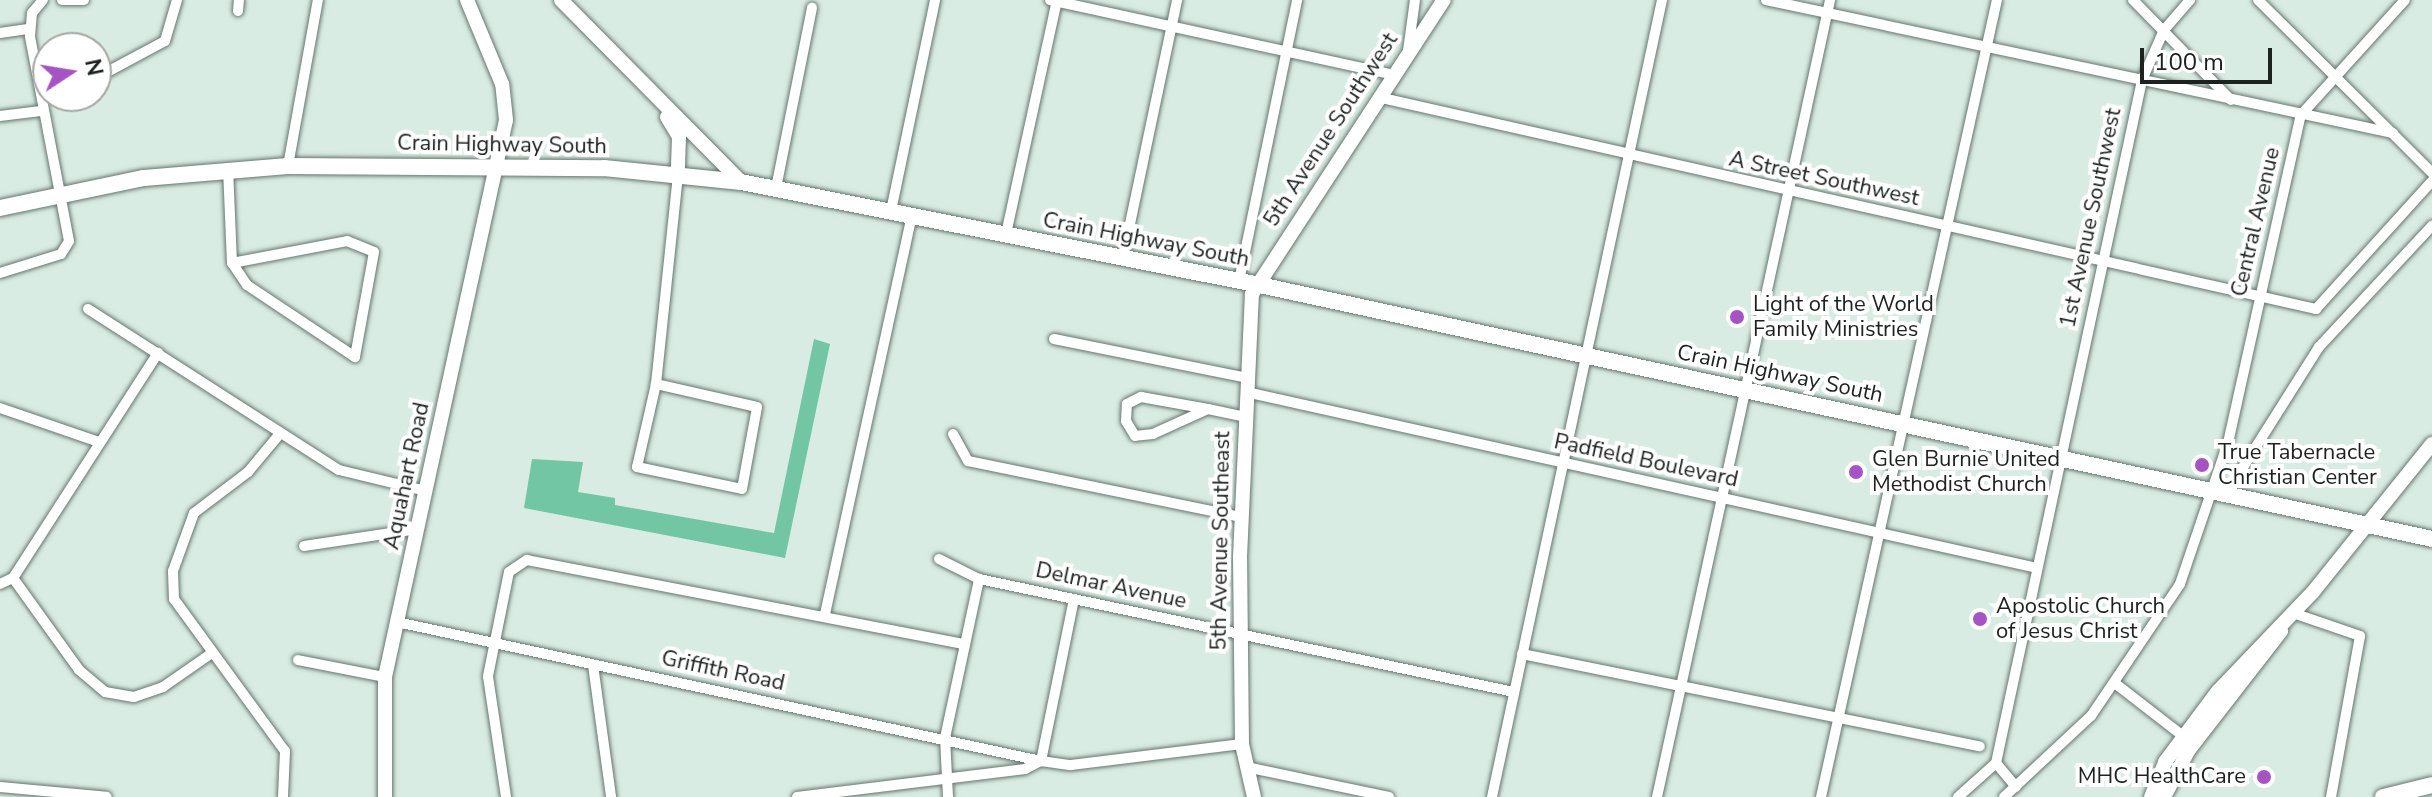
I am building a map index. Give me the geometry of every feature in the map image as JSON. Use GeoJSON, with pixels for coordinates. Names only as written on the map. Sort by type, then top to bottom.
{"type":"FeatureCollection","features":[{"type":"Feature","properties":{"kind":"main road","name":"Crain Highway South"},"geometry":{"type":"LineString","coordinates":[[55,194],[228,168],[288,166],[496,166],[678,175],[741,182],[1247,282],[2432,539]]}},
{"type":"Feature","properties":{"kind":"main road"},"geometry":{"type":"LineString","coordinates":[[0,208],[55,194]]}},
{"type":"Feature","properties":{"kind":"main road"},"geometry":{"type":"LineString","coordinates":[[0,219],[55,194]]}},
{"type":"Feature","properties":{"kind":"main road"},"geometry":{"type":"LineString","coordinates":[[2383,797],[2432,785]]}},
{"type":"Feature","properties":{"kind":"street"},"geometry":{"type":"LineString","coordinates":[[32,38],[30,29],[43,0]]}},
{"type":"Feature","properties":{"kind":"street"},"geometry":{"type":"LineString","coordinates":[[62,0],[84,0]]}},
{"type":"Feature","properties":{"kind":"street"},"geometry":{"type":"LineString","coordinates":[[112,69],[165,41],[177,0]]}},
{"type":"Feature","properties":{"kind":"street"},"geometry":{"type":"LineString","coordinates":[[288,166],[318,0]]}},
{"type":"Feature","properties":{"kind":"street","name":"Aquahart Road"},"geometry":{"type":"LineString","coordinates":[[385,797],[385,677],[496,166],[505,95],[467,0]]}},
{"type":"Feature","properties":{"kind":"street"},"geometry":{"type":"LineString","coordinates":[[561,0],[741,182]]}},
{"type":"Feature","properties":{"kind":"street"},"geometry":{"type":"LineString","coordinates":[[891,211],[935,0]]}},
{"type":"Feature","properties":{"kind":"street"},"geometry":{"type":"LineString","coordinates":[[1006,234],[1054,0],[1394,75]]}},
{"type":"Feature","properties":{"kind":"street"},"geometry":{"type":"LineString","coordinates":[[1123,257],[1177,0]]}},
{"type":"Feature","properties":{"kind":"street"},"geometry":{"type":"LineString","coordinates":[[1247,282],[1297,0]]}},
{"type":"Feature","properties":{"kind":"street"},"geometry":{"type":"LineString","coordinates":[[1408,53],[1415,0]]}},
{"type":"Feature","properties":{"kind":"street","name":"5th Avenue Southwest"},"geometry":{"type":"LineString","coordinates":[[1247,282],[1382,98],[1444,0]]}},
{"type":"Feature","properties":{"kind":"street"},"geometry":{"type":"LineString","coordinates":[[1493,797],[1662,0]]}},
{"type":"Feature","properties":{"kind":"street"},"geometry":{"type":"LineString","coordinates":[[1766,0],[2393,133]]}},
{"type":"Feature","properties":{"kind":"street"},"geometry":{"type":"LineString","coordinates":[[1657,797],[1830,0]]}},
{"type":"Feature","properties":{"kind":"street"},"geometry":{"type":"LineString","coordinates":[[1821,797],[1981,46],[1997,0]]}},
{"type":"Feature","properties":{"kind":"street"},"geometry":{"type":"LineString","coordinates":[[2133,0],[2231,100]]}},
{"type":"Feature","properties":{"kind":"street","name":"1st Avenue Southwest"},"geometry":{"type":"LineString","coordinates":[[1996,763],[2142,80],[2164,30],[2190,0]]}},
{"type":"Feature","properties":{"kind":"street"},"geometry":{"type":"LineString","coordinates":[[2258,0],[2432,173]]}},
{"type":"Feature","properties":{"kind":"street","name":"Central Avenue"},"geometry":{"type":"LineString","coordinates":[[2004,797],[2116,684],[2180,584],[2214,490],[2301,115],[2332,73],[2405,0]]}},
{"type":"Feature","properties":{"kind":"street"},"geometry":{"type":"LineString","coordinates":[[776,188],[812,8]]}},
{"type":"Feature","properties":{"kind":"street"},"geometry":{"type":"LineString","coordinates":[[0,33],[30,29]]}},
{"type":"Feature","properties":{"kind":"street"},"geometry":{"type":"LineString","coordinates":[[654,96],[679,137],[678,175],[656,384],[637,467],[742,489],[757,407],[656,384]]}},
{"type":"Feature","properties":{"kind":"street","name":"A Street Southwest"},"geometry":{"type":"LineString","coordinates":[[1382,98],[2316,309],[2432,181]]}},
{"type":"Feature","properties":{"kind":"street"},"geometry":{"type":"LineString","coordinates":[[0,116],[33,112]]}},
{"type":"Feature","properties":{"kind":"street"},"geometry":{"type":"LineString","coordinates":[[0,273],[67,248],[41,112]]}},
{"type":"Feature","properties":{"kind":"street"},"geometry":{"type":"LineString","coordinates":[[228,168],[232,263],[247,285],[355,357],[374,252],[347,241],[232,263]]}},
{"type":"Feature","properties":{"kind":"street"},"geometry":{"type":"LineString","coordinates":[[825,614],[912,215]]}},
{"type":"Feature","properties":{"kind":"street"},"geometry":{"type":"LineString","coordinates":[[2240,472],[2319,347],[2432,226]]}},
{"type":"Feature","properties":{"kind":"street","name":"5th Avenue Southeast"},"geometry":{"type":"LineString","coordinates":[[1247,282],[1247,385],[1240,517],[1242,744],[1254,797]]}},
{"type":"Feature","properties":{"kind":"street"},"geometry":{"type":"LineString","coordinates":[[88,309],[278,436],[339,470],[426,491]]}},
{"type":"Feature","properties":{"kind":"street","name":"Padfield Boulevard"},"geometry":{"type":"LineString","coordinates":[[1054,339],[1563,463],[2037,568]]}},
{"type":"Feature","properties":{"kind":"street"},"geometry":{"type":"LineString","coordinates":[[0,584],[13,578],[158,353]]}},
{"type":"Feature","properties":{"kind":"street"},"geometry":{"type":"LineString","coordinates":[[1208,409],[1153,434],[1135,436],[1126,421],[1133,397],[1208,409],[1245,417]]}},
{"type":"Feature","properties":{"kind":"street"},"geometry":{"type":"LineString","coordinates":[[0,408],[99,442]]}},
{"type":"Feature","properties":{"kind":"street"},"geometry":{"type":"LineString","coordinates":[[953,434],[968,461],[1240,517]]}},
{"type":"Feature","properties":{"kind":"street"},"geometry":{"type":"LineString","coordinates":[[278,436],[248,472],[194,513],[177,551],[174,599],[285,751],[283,797]]}},
{"type":"Feature","properties":{"kind":"street"},"geometry":{"type":"LineString","coordinates":[[2151,797],[2189,740],[2432,444]]}},
{"type":"Feature","properties":{"kind":"street"},"geometry":{"type":"LineString","coordinates":[[304,546],[418,529]]}},
{"type":"Feature","properties":{"kind":"street","name":"Delmar Avenue"},"geometry":{"type":"LineString","coordinates":[[939,559],[979,579],[1514,692]]}},
{"type":"Feature","properties":{"kind":"street"},"geometry":{"type":"LineString","coordinates":[[506,797],[488,677],[509,572],[527,560],[825,614],[965,644]]}},
{"type":"Feature","properties":{"kind":"street"},"geometry":{"type":"LineString","coordinates":[[13,578],[79,670],[105,692],[134,697],[163,687],[212,653]]}},
{"type":"Feature","properties":{"kind":"street"},"geometry":{"type":"LineString","coordinates":[[948,797],[945,738],[979,579]]}},
{"type":"Feature","properties":{"kind":"street"},"geometry":{"type":"LineString","coordinates":[[1041,761],[1074,599]]}},
{"type":"Feature","properties":{"kind":"street"},"geometry":{"type":"LineString","coordinates":[[2293,613],[2360,636],[2331,797]]}},
{"type":"Feature","properties":{"kind":"street","name":"Griffith Road"},"geometry":{"type":"LineString","coordinates":[[397,622],[1041,761]]}},
{"type":"Feature","properties":{"kind":"street"},"geometry":{"type":"LineString","coordinates":[[1522,654],[1837,720],[1980,746]]}},
{"type":"Feature","properties":{"kind":"street"},"geometry":{"type":"LineString","coordinates":[[298,660],[385,677]]}},
{"type":"Feature","properties":{"kind":"street"},"geometry":{"type":"LineString","coordinates":[[593,665],[611,797]]}},
{"type":"Feature","properties":{"kind":"street"},"geometry":{"type":"LineString","coordinates":[[2116,684],[2189,740]]}},
{"type":"Feature","properties":{"kind":"street"},"geometry":{"type":"LineString","coordinates":[[2164,797],[2189,740]]}},
{"type":"Feature","properties":{"kind":"street"},"geometry":{"type":"LineString","coordinates":[[797,797],[946,779],[1041,761],[1071,765],[1242,744]]}},
{"type":"Feature","properties":{"kind":"street"},"geometry":{"type":"LineString","coordinates":[[1958,797],[1996,763],[2016,787]]}},
{"type":"Feature","properties":{"kind":"street"},"geometry":{"type":"LineString","coordinates":[[1246,767],[1389,797]]}},
{"type":"Feature","properties":{"kind":"street"},"geometry":{"type":"LineString","coordinates":[[0,787],[107,797]]}},
{"type":"Feature","properties":{"kind":"green space"},"geometry":{"type":"Polygon","coordinates":[[[814,339],[830,344],[785,558],[524,508],[532,459],[583,462],[578,492],[615,498],[615,505],[774,533],[814,339]]]}},
{"type":"Feature","properties":{"kind":"place","name":"Light of the World Family Ministries"},"geometry":{"type":"Point","coordinates":[1737,317]}},
{"type":"Feature","properties":{"kind":"place","name":"True Tabernacle Christian Center"},"geometry":{"type":"Point","coordinates":[2202,465]}},
{"type":"Feature","properties":{"kind":"place","name":"Glen Burnie United Methodist Church"},"geometry":{"type":"Point","coordinates":[1856,472]}},
{"type":"Feature","properties":{"kind":"place","name":"Apostolic Church of Jesus Christ"},"geometry":{"type":"Point","coordinates":[1980,619]}},
{"type":"Feature","properties":{"kind":"place","name":"MHC HealthCare"},"geometry":{"type":"Point","coordinates":[2264,777]}}]}
